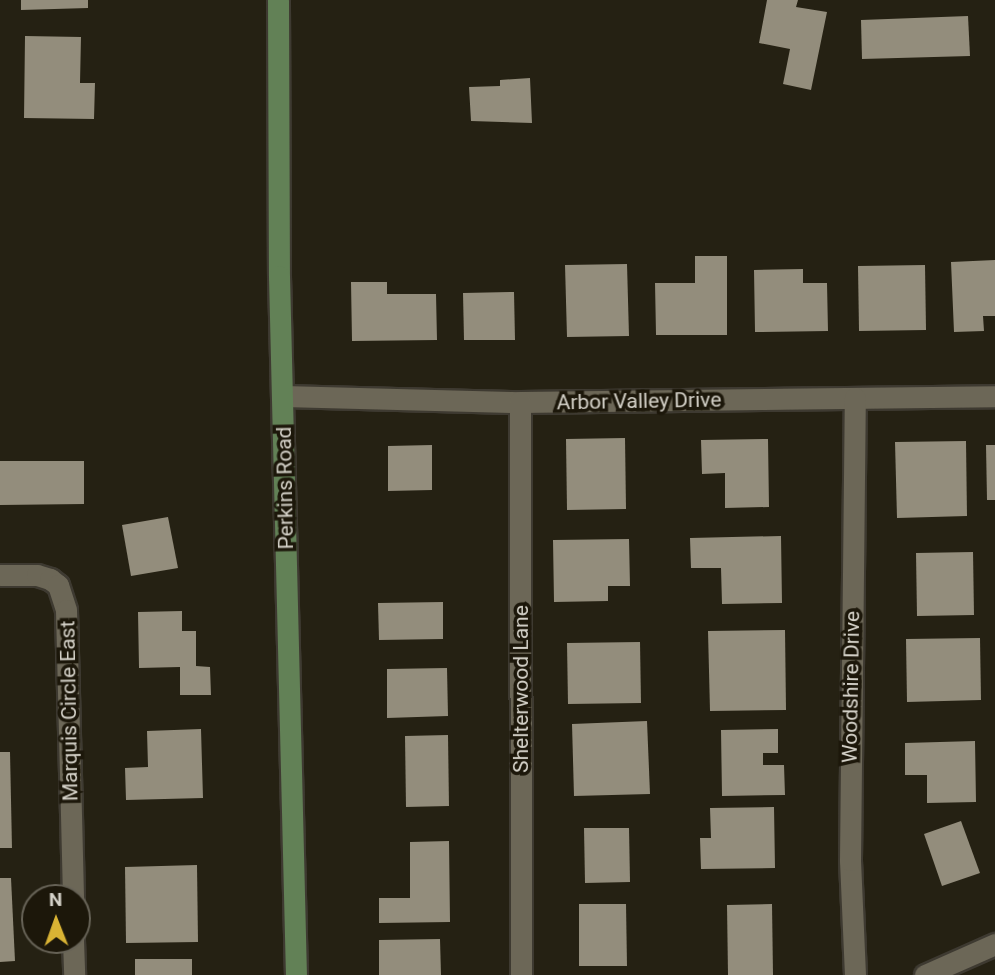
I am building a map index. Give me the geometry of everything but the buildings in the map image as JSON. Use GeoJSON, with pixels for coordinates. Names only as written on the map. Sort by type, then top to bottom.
{"type":"FeatureCollection","features":[{"type":"Feature","properties":{"kind":"main road","name":"Perkins Road"},"geometry":{"type":"LineString","coordinates":[[278,0],[279,276],[296,975]]}},
{"type":"Feature","properties":{"kind":"street","name":"Arbor Valley Drive"},"geometry":{"type":"LineString","coordinates":[[283,396],[520,402],[995,396]]}},
{"type":"Feature","properties":{"kind":"street","name":"Woodshire Drive"},"geometry":{"type":"LineString","coordinates":[[855,398],[849,860],[855,975]]}},
{"type":"Feature","properties":{"kind":"street","name":"Shelterwood Lane"},"geometry":{"type":"LineString","coordinates":[[520,402],[522,975]]}},
{"type":"Feature","properties":{"kind":"street","name":"Marquis Circle East"},"geometry":{"type":"LineString","coordinates":[[0,575],[37,575],[50,579],[58,585],[66,610],[73,884]]}},
{"type":"Feature","properties":{"kind":"street"},"geometry":{"type":"LineString","coordinates":[[925,975],[995,944]]}},
{"type":"Feature","properties":{"kind":"street"},"geometry":{"type":"LineString","coordinates":[[73,954],[74,975]]}}]}
